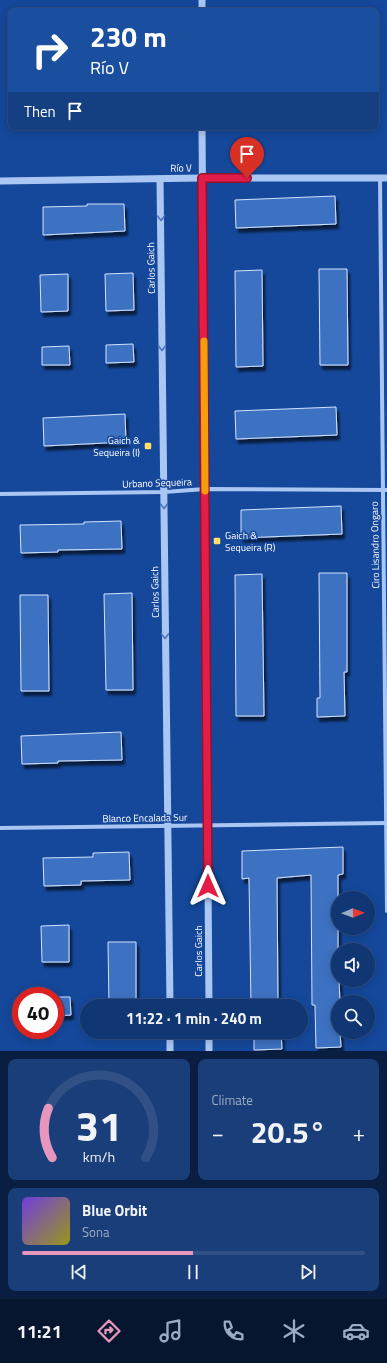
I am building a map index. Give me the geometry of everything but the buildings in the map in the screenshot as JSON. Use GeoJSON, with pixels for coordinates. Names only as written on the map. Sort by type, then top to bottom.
{"type":"FeatureCollection","features":[{"type":"Feature","properties":{"kind":"street","name":"Carlos Gaich"},"geometry":{"type":"LineString","coordinates":[[202,130],[208,999]]}},
{"type":"Feature","properties":{"kind":"street","name":"Río V"},"geometry":{"type":"LineString","coordinates":[[0,182],[202,178],[383,178]]}},
{"type":"Feature","properties":{"kind":"street","name":"Ciro Lisandro Ongaro"},"geometry":{"type":"LineString","coordinates":[[383,178],[387,911]]}},
{"type":"Feature","properties":{"kind":"street","name":"Carlos Gaich"},"geometry":{"type":"LineString","coordinates":[[160,179],[170,999]]}},
{"type":"Feature","properties":{"kind":"street","name":"Urbano Sequeira"},"geometry":{"type":"LineString","coordinates":[[0,494],[164,492],[205,489],[385,490]]}},
{"type":"Feature","properties":{"kind":"street","name":"Blanco Encalada Sur"},"geometry":{"type":"LineString","coordinates":[[0,828],[386,823]]}},
{"type":"Feature","properties":{"kind":"street"},"geometry":{"type":"LineString","coordinates":[[170,1039],[170,1051]]}},
{"type":"Feature","properties":{"kind":"street"},"geometry":{"type":"LineString","coordinates":[[209,1039],[209,1051]]}},
{"type":"Feature","properties":{"kind":"slow traffic"},"geometry":{"type":"LineString","coordinates":[[204,341],[205,491]]}},
{"type":"Feature","properties":{"kind":"place","name":"Gaich & Sequeira (I)"},"geometry":{"type":"Point","coordinates":[148,446]}},
{"type":"Feature","properties":{"kind":"place","name":"Gaich & Sequeira (R)"},"geometry":{"type":"Point","coordinates":[217,541]}},
{"type":"Feature","properties":{"kind":"route"},"geometry":{"type":"LineString","coordinates":[[208,886],[202,178],[247,178]]}}]}
